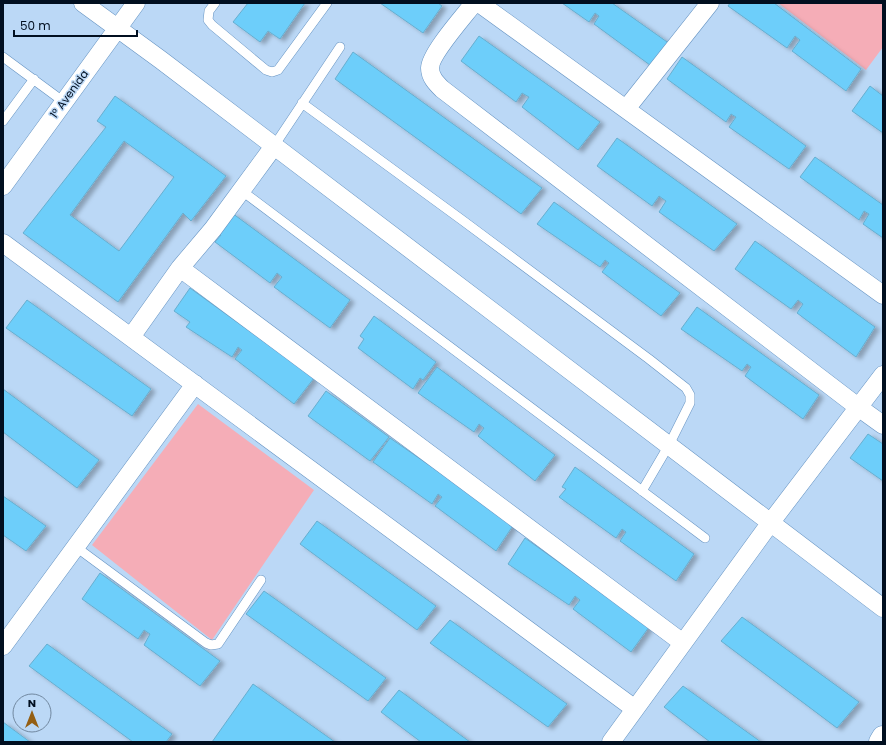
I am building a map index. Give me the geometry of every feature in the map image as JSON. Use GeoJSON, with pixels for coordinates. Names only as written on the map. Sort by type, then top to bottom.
{"type":"FeatureCollection","features":[{"type":"Feature","properties":{"kind":"street"},"geometry":{"type":"LineString","coordinates":[[83,3],[883,608]]}},
{"type":"Feature","properties":{"kind":"street","name":"1º Avenida"},"geometry":{"type":"LineString","coordinates":[[4,182],[136,3]]}},
{"type":"Feature","properties":{"kind":"street"},"geometry":{"type":"LineString","coordinates":[[474,3],[434,56],[430,68],[433,80],[449,94],[883,425]]}},
{"type":"Feature","properties":{"kind":"street"},"geometry":{"type":"LineString","coordinates":[[479,3],[883,295]]}},
{"type":"Feature","properties":{"kind":"street"},"geometry":{"type":"LineString","coordinates":[[626,110],[710,3]]}},
{"type":"Feature","properties":{"kind":"street"},"geometry":{"type":"LineString","coordinates":[[131,338],[180,268],[213,229],[274,146]]}},
{"type":"Feature","properties":{"kind":"street"},"geometry":{"type":"LineString","coordinates":[[3,243],[635,709]]}},
{"type":"Feature","properties":{"kind":"street"},"geometry":{"type":"LineString","coordinates":[[180,268],[683,643]]}},
{"type":"Feature","properties":{"kind":"street"},"geometry":{"type":"LineString","coordinates":[[611,742],[771,522],[883,375]]}},
{"type":"Feature","properties":{"kind":"street"},"geometry":{"type":"LineString","coordinates":[[3,646],[195,384]]}},
{"type":"Feature","properties":{"kind":"street"},"geometry":{"type":"LineString","coordinates":[[880,742],[883,737]]}},
{"type":"Feature","properties":{"kind":"lane"},"geometry":{"type":"LineString","coordinates":[[215,3],[209,11],[208,20],[212,25],[266,70],[272,72],[278,70],[327,3]]}},
{"type":"Feature","properties":{"kind":"lane"},"geometry":{"type":"LineString","coordinates":[[274,146],[340,47]]}},
{"type":"Feature","properties":{"kind":"lane"},"geometry":{"type":"LineString","coordinates":[[3,57],[64,102]]}},
{"type":"Feature","properties":{"kind":"lane"},"geometry":{"type":"LineString","coordinates":[[3,121],[34,80]]}},
{"type":"Feature","properties":{"kind":"lane"},"geometry":{"type":"LineString","coordinates":[[302,104],[474,229],[686,388],[690,395],[690,403],[669,445],[642,491]]}},
{"type":"Feature","properties":{"kind":"lane"},"geometry":{"type":"LineString","coordinates":[[242,191],[705,538]]}},
{"type":"Feature","properties":{"kind":"lane"},"geometry":{"type":"LineString","coordinates":[[76,547],[206,643],[211,645],[218,644],[261,580]]}},
{"type":"Feature","properties":{"kind":"shaded area"},"geometry":{"type":"Polygon","coordinates":[[[778,3],[883,3],[883,47],[866,70],[778,3]]]}},
{"type":"Feature","properties":{"kind":"shaded area"},"geometry":{"type":"Polygon","coordinates":[[[198,404],[314,490],[212,640],[92,545],[198,404]]]}},
{"type":"Feature","properties":{"kind":"building"},"geometry":{"type":"Polygon","coordinates":[[[248,3],[305,3],[280,39],[268,31],[260,42],[233,22],[248,3]]]}},
{"type":"Feature","properties":{"kind":"building"},"geometry":{"type":"Polygon","coordinates":[[[380,3],[438,3],[442,6],[423,33],[380,3]]]}},
{"type":"Feature","properties":{"kind":"building"},"geometry":{"type":"Polygon","coordinates":[[[562,3],[612,3],[670,44],[654,68],[594,24],[599,16],[595,13],[589,22],[562,3]]]}},
{"type":"Feature","properties":{"kind":"building"},"geometry":{"type":"Polygon","coordinates":[[[730,3],[774,3],[861,69],[846,91],[792,51],[800,40],[795,36],[787,48],[728,6],[730,3]]]}},
{"type":"Feature","properties":{"kind":"building"},"geometry":{"type":"Polygon","coordinates":[[[479,36],[600,122],[578,150],[522,107],[529,97],[522,93],[516,102],[461,61],[479,36]]]}},
{"type":"Feature","properties":{"kind":"building"},"geometry":{"type":"Polygon","coordinates":[[[353,52],[542,188],[521,214],[335,79],[353,52]]]}},
{"type":"Feature","properties":{"kind":"building"},"geometry":{"type":"Polygon","coordinates":[[[682,57],[806,146],[789,169],[729,127],[736,117],[731,114],[726,122],[667,79],[682,57]]]}},
{"type":"Feature","properties":{"kind":"building"},"geometry":{"type":"Polygon","coordinates":[[[870,86],[883,96],[883,133],[852,111],[870,86]]]}},
{"type":"Feature","properties":{"kind":"building"},"geometry":{"type":"Polygon","coordinates":[[[115,96],[226,176],[191,221],[183,213],[118,302],[23,233],[106,127],[97,121],[115,96]],[[124,141],[70,215],[119,251],[174,177],[124,141]]]}},
{"type":"Feature","properties":{"kind":"building"},"geometry":{"type":"Polygon","coordinates":[[[617,138],[737,224],[714,251],[659,212],[666,201],[659,196],[652,206],[597,166],[617,138]]]}},
{"type":"Feature","properties":{"kind":"building"},"geometry":{"type":"Polygon","coordinates":[[[815,157],[883,205],[883,238],[863,224],[869,214],[864,211],[859,220],[800,177],[815,157]]]}},
{"type":"Feature","properties":{"kind":"building"},"geometry":{"type":"Polygon","coordinates":[[[554,202],[680,293],[661,316],[602,272],[609,263],[605,260],[600,267],[537,224],[554,202]]]}},
{"type":"Feature","properties":{"kind":"building"},"geometry":{"type":"Polygon","coordinates":[[[232,213],[350,300],[330,328],[274,287],[282,277],[277,273],[270,283],[215,242],[221,235],[216,232],[232,213]]]}},
{"type":"Feature","properties":{"kind":"building"},"geometry":{"type":"Polygon","coordinates":[[[755,241],[875,327],[856,357],[797,313],[803,304],[798,300],[791,309],[735,269],[755,241]]]}},
{"type":"Feature","properties":{"kind":"building"},"geometry":{"type":"Polygon","coordinates":[[[190,288],[314,378],[294,404],[235,359],[242,350],[238,347],[232,357],[186,327],[190,322],[174,311],[190,288]]]}},
{"type":"Feature","properties":{"kind":"building"},"geometry":{"type":"Polygon","coordinates":[[[27,300],[151,389],[132,416],[6,328],[27,300]]]}},
{"type":"Feature","properties":{"kind":"building"},"geometry":{"type":"Polygon","coordinates":[[[697,307],[819,395],[803,419],[745,376],[751,367],[747,364],[742,371],[681,329],[697,307]]]}},
{"type":"Feature","properties":{"kind":"building"},"geometry":{"type":"Polygon","coordinates":[[[374,316],[436,362],[423,380],[420,378],[413,389],[358,348],[364,339],[360,336],[374,316]]]}},
{"type":"Feature","properties":{"kind":"building"},"geometry":{"type":"Polygon","coordinates":[[[437,367],[555,455],[535,481],[478,436],[484,428],[479,424],[474,432],[418,393],[437,367]]]}},
{"type":"Feature","properties":{"kind":"building"},"geometry":{"type":"Polygon","coordinates":[[[3,389],[99,460],[77,488],[3,432],[3,389]]]}},
{"type":"Feature","properties":{"kind":"building"},"geometry":{"type":"Polygon","coordinates":[[[326,391],[389,437],[370,461],[308,416],[326,391]]]}},
{"type":"Feature","properties":{"kind":"building"},"geometry":{"type":"Polygon","coordinates":[[[868,434],[883,444],[883,481],[850,458],[868,434]]]}},
{"type":"Feature","properties":{"kind":"building"},"geometry":{"type":"Polygon","coordinates":[[[390,438],[514,524],[496,551],[435,506],[442,497],[438,494],[432,504],[373,462],[390,438]]]}},
{"type":"Feature","properties":{"kind":"building"},"geometry":{"type":"Polygon","coordinates":[[[575,467],[694,554],[676,581],[620,541],[626,532],[622,529],[616,538],[559,497],[566,489],[562,487],[575,467]]]}},
{"type":"Feature","properties":{"kind":"building"},"geometry":{"type":"Polygon","coordinates":[[[3,496],[46,526],[26,551],[3,535],[3,496]]]}},
{"type":"Feature","properties":{"kind":"building"},"geometry":{"type":"Polygon","coordinates":[[[317,521],[436,606],[417,630],[300,544],[317,521]]]}},
{"type":"Feature","properties":{"kind":"building"},"geometry":{"type":"Polygon","coordinates":[[[525,538],[649,627],[631,652],[573,609],[580,600],[575,596],[569,605],[508,564],[525,538]]]}},
{"type":"Feature","properties":{"kind":"building"},"geometry":{"type":"Polygon","coordinates":[[[100,573],[220,661],[200,686],[144,645],[150,634],[144,630],[138,639],[82,599],[100,573]]]}},
{"type":"Feature","properties":{"kind":"building"},"geometry":{"type":"Polygon","coordinates":[[[264,591],[386,678],[368,701],[246,614],[264,591]]]}},
{"type":"Feature","properties":{"kind":"building"},"geometry":{"type":"Polygon","coordinates":[[[742,617],[859,702],[837,728],[721,641],[742,617]]]}},
{"type":"Feature","properties":{"kind":"building"},"geometry":{"type":"Polygon","coordinates":[[[450,620],[567,704],[548,727],[430,643],[450,620]]]}},
{"type":"Feature","properties":{"kind":"building"},"geometry":{"type":"Polygon","coordinates":[[[47,644],[172,734],[166,742],[133,742],[29,666],[47,644]]]}},
{"type":"Feature","properties":{"kind":"building"},"geometry":{"type":"Polygon","coordinates":[[[253,684],[335,742],[212,742],[253,684]]]}},
{"type":"Feature","properties":{"kind":"building"},"geometry":{"type":"Polygon","coordinates":[[[683,686],[761,742],[710,742],[664,707],[683,686]]]}},
{"type":"Feature","properties":{"kind":"building"},"geometry":{"type":"Polygon","coordinates":[[[399,690],[470,742],[421,742],[381,712],[399,690]]]}},
{"type":"Feature","properties":{"kind":"building"},"geometry":{"type":"Polygon","coordinates":[[[3,722],[12,729],[12,733],[18,733],[30,742],[3,742],[3,722]]]}}]}
